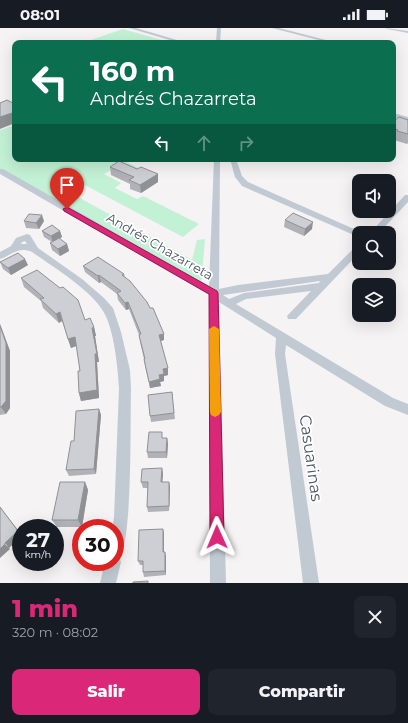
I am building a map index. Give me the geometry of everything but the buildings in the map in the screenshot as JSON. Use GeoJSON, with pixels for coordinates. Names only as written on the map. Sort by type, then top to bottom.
{"type":"FeatureCollection","features":[{"type":"Feature","properties":{"kind":"street"},"geometry":{"type":"LineString","coordinates":[[131,28],[174,40]]}},
{"type":"Feature","properties":{"kind":"street"},"geometry":{"type":"LineString","coordinates":[[218,40],[219,28]]}},
{"type":"Feature","properties":{"kind":"street"},"geometry":{"type":"LineString","coordinates":[[274,28],[324,40]]}},
{"type":"Feature","properties":{"kind":"street"},"geometry":{"type":"LineString","coordinates":[[387,28],[408,32]]}},
{"type":"Feature","properties":{"kind":"street"},"geometry":{"type":"LineString","coordinates":[[396,116],[408,120]]}},
{"type":"Feature","properties":{"kind":"street"},"geometry":{"type":"LineString","coordinates":[[217,162],[214,293],[218,583]]}},
{"type":"Feature","properties":{"kind":"street"},"geometry":{"type":"LineString","coordinates":[[234,162],[239,177],[245,184],[352,231]]}},
{"type":"Feature","properties":{"kind":"street","name":"Andrés Chazarreta"},"geometry":{"type":"LineString","coordinates":[[0,171],[214,293],[228,304],[282,338],[389,402],[408,410]]}},
{"type":"Feature","properties":{"kind":"street"},"geometry":{"type":"LineString","coordinates":[[381,226],[408,197]]}},
{"type":"Feature","properties":{"kind":"street"},"geometry":{"type":"LineString","coordinates":[[0,256],[15,248],[25,246],[35,250],[79,281],[101,300],[109,311],[116,332],[124,370],[126,390],[121,519]]}},
{"type":"Feature","properties":{"kind":"street"},"geometry":{"type":"LineString","coordinates":[[292,316],[352,255]]}},
{"type":"Feature","properties":{"kind":"street"},"geometry":{"type":"LineString","coordinates":[[214,293],[238,288],[330,277]]}},
{"type":"Feature","properties":{"kind":"street"},"geometry":{"type":"LineString","coordinates":[[228,304],[244,296],[321,286]]}},
{"type":"Feature","properties":{"kind":"street","name":"Casuarinas"},"geometry":{"type":"LineString","coordinates":[[282,338],[280,354],[311,583]]}},
{"type":"Feature","properties":{"kind":"street"},"geometry":{"type":"LineString","coordinates":[[108,583],[111,571]]}},
{"type":"Feature","properties":{"kind":"green space"},"geometry":{"type":"Polygon","coordinates":[[[123,29],[162,40],[91,40],[123,29]]]}},
{"type":"Feature","properties":{"kind":"green space"},"geometry":{"type":"Polygon","coordinates":[[[12,126],[12,162],[126,162],[143,170],[135,174],[119,166],[104,174],[121,183],[115,188],[137,199],[143,196],[199,224],[183,237],[66,175],[51,182],[192,260],[197,240],[205,239],[201,287],[0,171],[0,130],[12,126]]]}},
{"type":"Feature","properties":{"kind":"slow traffic"},"geometry":{"type":"LineString","coordinates":[[214,329],[215,412]]}},
{"type":"Feature","properties":{"kind":"route"},"geometry":{"type":"LineString","coordinates":[[67,209],[214,293],[217,537]]}}]}
